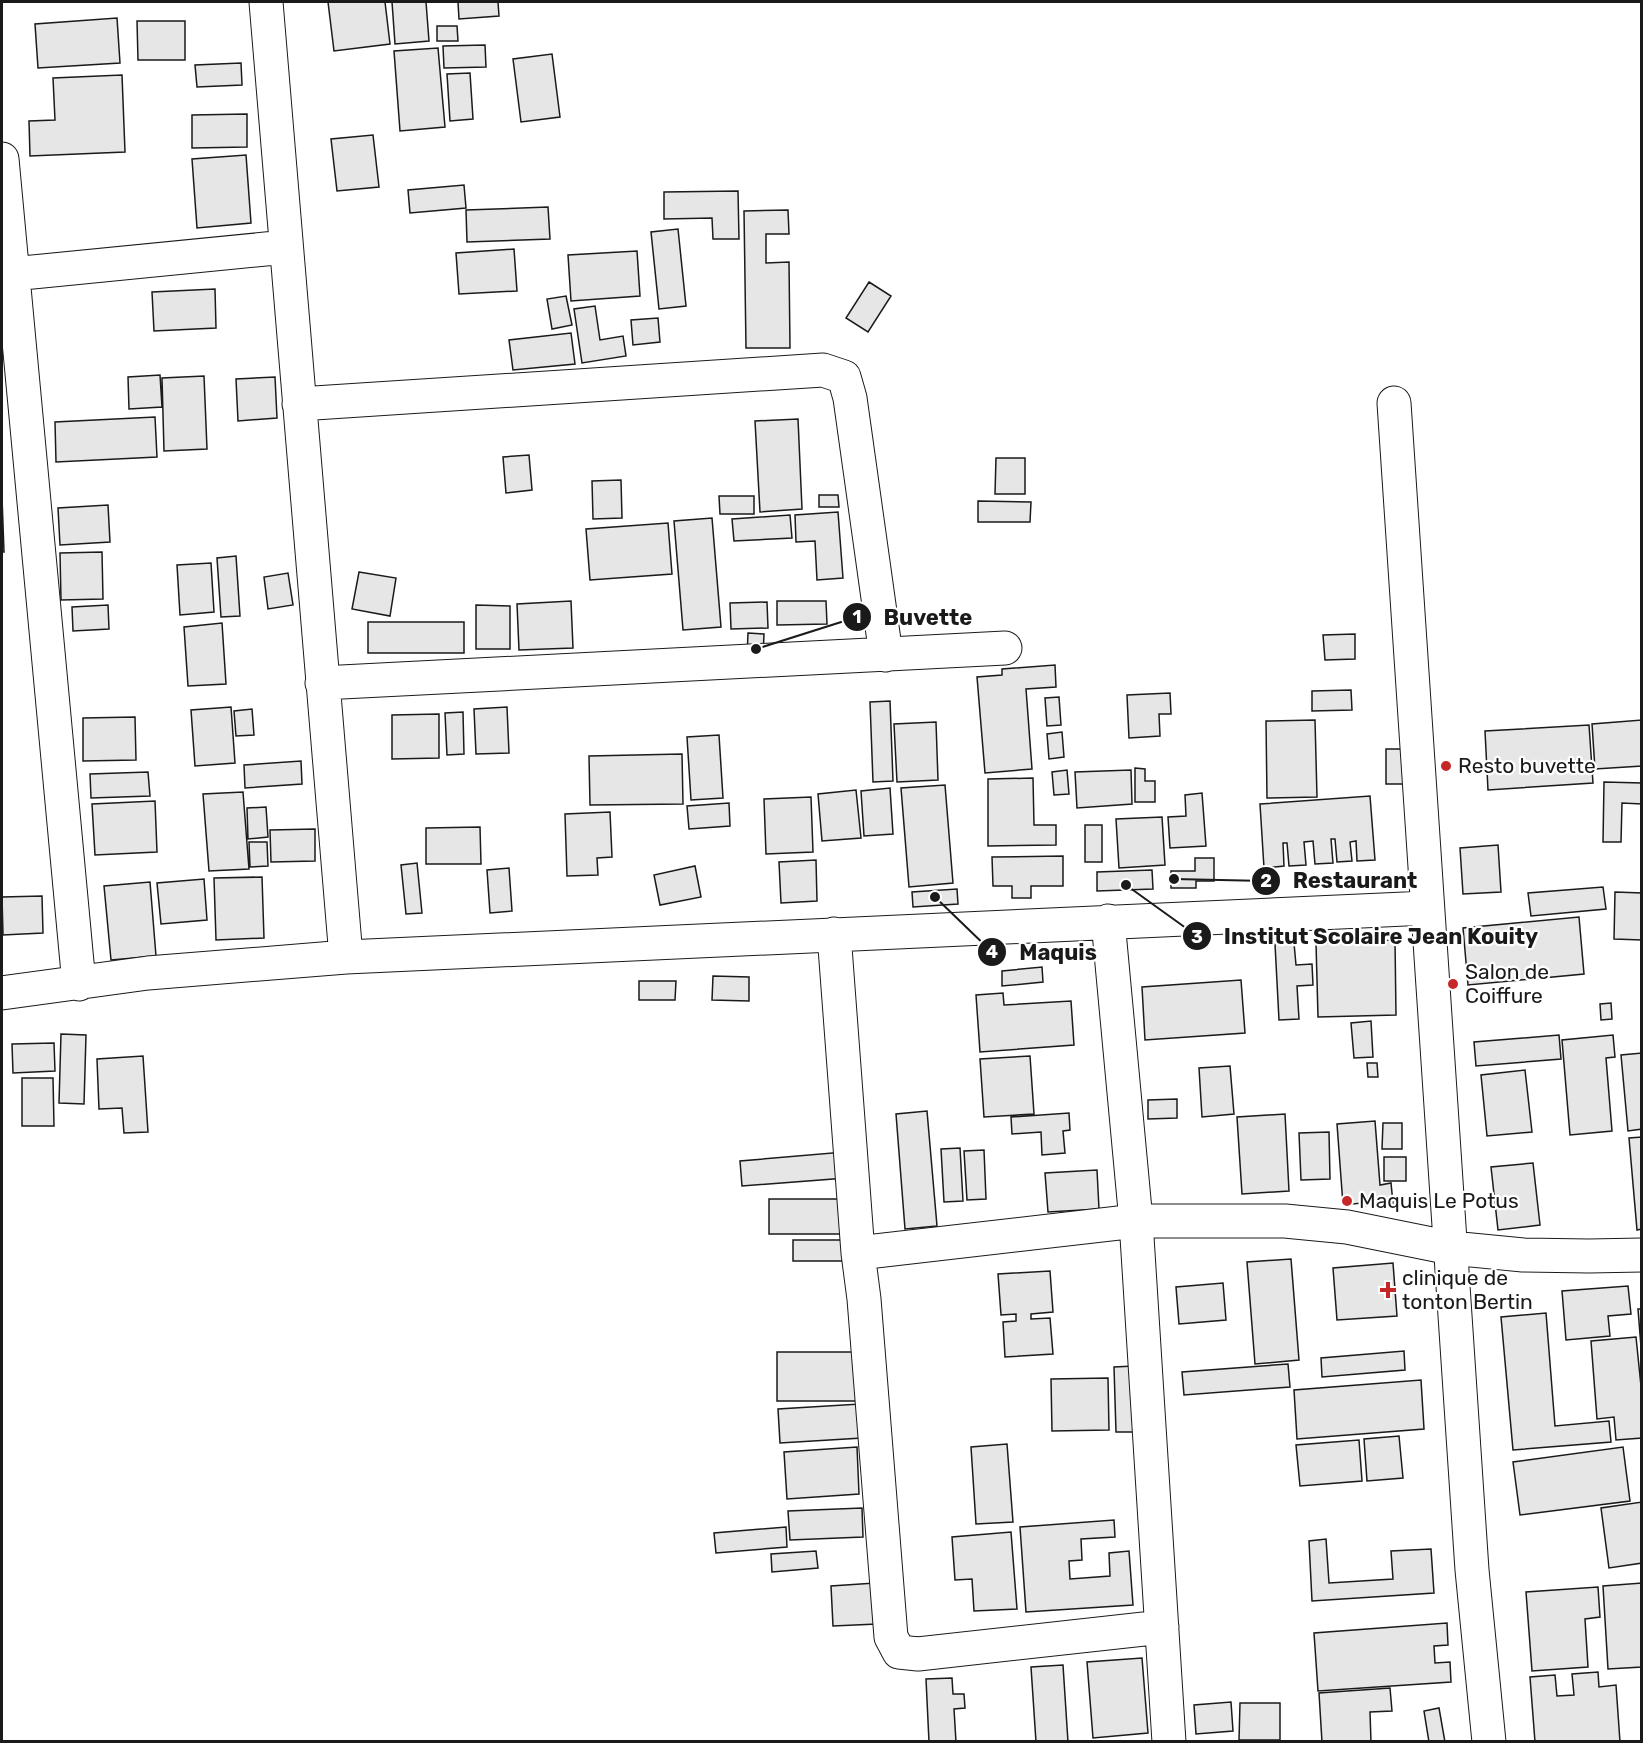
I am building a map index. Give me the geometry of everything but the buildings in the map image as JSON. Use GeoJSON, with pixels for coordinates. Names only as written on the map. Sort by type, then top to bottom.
{"type":"FeatureCollection","features":[{"type":"Feature","properties":{"kind":"street"},"geometry":{"type":"LineString","coordinates":[[266,2],[346,957]]}},
{"type":"Feature","properties":{"kind":"street"},"geometry":{"type":"LineString","coordinates":[[2,159],[7,275],[79,984]]}},
{"type":"Feature","properties":{"kind":"street"},"geometry":{"type":"LineString","coordinates":[[7,275],[286,247]]}},
{"type":"Feature","properties":{"kind":"street"},"geometry":{"type":"LineString","coordinates":[[299,404],[823,370],[844,377],[850,398],[886,655]]}},
{"type":"Feature","properties":{"kind":"street"},"geometry":{"type":"LineString","coordinates":[[1394,403],[1472,1570],[1489,1742]]}},
{"type":"Feature","properties":{"kind":"street"},"geometry":{"type":"LineString","coordinates":[[322,683],[1005,648]]}},
{"type":"Feature","properties":{"kind":"street"},"geometry":{"type":"LineString","coordinates":[[2,993],[160,972],[346,957],[1427,908]]}},
{"type":"Feature","properties":{"kind":"street"},"geometry":{"type":"LineString","coordinates":[[1108,921],[1136,1221],[1169,1742]]}},
{"type":"Feature","properties":{"kind":"street"},"geometry":{"type":"LineString","coordinates":[[834,934],[858,1253],[864,1299],[891,1637],[898,1652],[918,1654],[1162,1627]]}},
{"type":"Feature","properties":{"kind":"street"},"geometry":{"type":"LineString","coordinates":[[858,1253],[1136,1221],[1285,1221],[1347,1227],[1451,1248],[1523,1255],[1641,1255]]}},
{"type":"Feature","properties":{"kind":"place","name":"Buvette"},"geometry":{"type":"Point","coordinates":[756,649]}},
{"type":"Feature","properties":{"kind":"place","name":"Resto buvette"},"geometry":{"type":"Point","coordinates":[1446,766]}},
{"type":"Feature","properties":{"kind":"place","name":"Restaurant"},"geometry":{"type":"Point","coordinates":[1174,879]}},
{"type":"Feature","properties":{"kind":"place","name":"Institut Scolaire Jean Kouity"},"geometry":{"type":"Point","coordinates":[1126,885]}},
{"type":"Feature","properties":{"kind":"place","name":"Maquis"},"geometry":{"type":"Point","coordinates":[935,897]}},
{"type":"Feature","properties":{"kind":"place","name":"Salon de Coiffure"},"geometry":{"type":"Point","coordinates":[1453,984]}},
{"type":"Feature","properties":{"kind":"place","name":"Maquis Le Potus"},"geometry":{"type":"Point","coordinates":[1347,1201]}},
{"type":"Feature","properties":{"kind":"place","name":"clinique de tonton Bertin"},"geometry":{"type":"Point","coordinates":[1388,1290]}}]}
